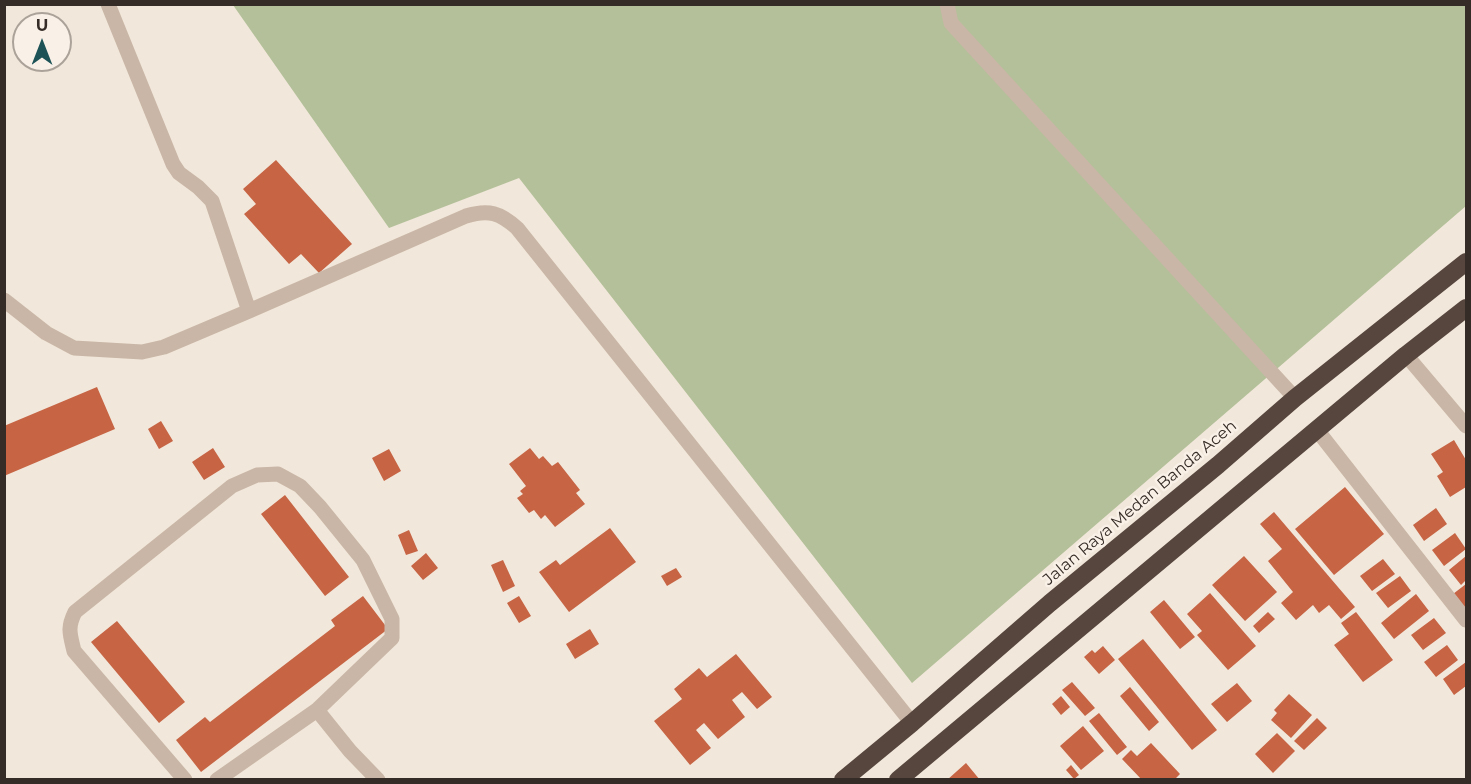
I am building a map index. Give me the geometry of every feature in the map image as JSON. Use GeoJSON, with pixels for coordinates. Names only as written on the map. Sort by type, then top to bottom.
{"type":"FeatureCollection","features":[{"type":"Feature","properties":{"kind":"highway","name":"Jalan Raya Medan Banda Aceh"},"geometry":{"type":"LineString","coordinates":[[843,780],[1050,603],[1218,465],[1294,398],[1467,262]]}},
{"type":"Feature","properties":{"kind":"highway"},"geometry":{"type":"LineString","coordinates":[[898,780],[1406,355],[1467,308]]}},
{"type":"Feature","properties":{"kind":"street"},"geometry":{"type":"LineString","coordinates":[[108,4],[173,164],[179,173],[212,201],[249,311]]}},
{"type":"Feature","properties":{"kind":"street"},"geometry":{"type":"LineString","coordinates":[[947,4],[951,23],[1294,398]]}},
{"type":"Feature","properties":{"kind":"street"},"geometry":{"type":"LineString","coordinates":[[4,300],[46,333],[74,348],[142,352],[164,347],[466,216],[478,212],[493,213],[506,218],[517,228],[912,723]]}},
{"type":"Feature","properties":{"kind":"street"},"geometry":{"type":"LineString","coordinates":[[1406,355],[1467,426]]}},
{"type":"Feature","properties":{"kind":"street"},"geometry":{"type":"LineString","coordinates":[[1317,430],[1467,620]]}},
{"type":"Feature","properties":{"kind":"street"},"geometry":{"type":"LineString","coordinates":[[185,780],[74,651],[69,632],[70,622],[75,612],[232,486],[257,475],[278,474],[300,486],[363,560],[392,619],[392,638],[317,710],[217,780]]}},
{"type":"Feature","properties":{"kind":"street"},"geometry":{"type":"LineString","coordinates":[[317,710],[350,751],[378,780]]}},
{"type":"Feature","properties":{"kind":"green space"},"geometry":{"type":"Polygon","coordinates":[[[233,5],[1466,5],[1466,206],[912,683],[519,178],[389,228],[233,5]]]}},
{"type":"Feature","properties":{"kind":"building"},"geometry":{"type":"Polygon","coordinates":[[[276,160],[352,244],[319,273],[301,254],[289,264],[244,214],[256,204],[243,189],[276,160]]]}},
{"type":"Feature","properties":{"kind":"building"},"geometry":{"type":"Polygon","coordinates":[[[97,387],[115,429],[4,476],[4,426],[97,387]]]}},
{"type":"Feature","properties":{"kind":"building"},"geometry":{"type":"Polygon","coordinates":[[[161,421],[173,441],[159,449],[148,429],[161,421]]]}},
{"type":"Feature","properties":{"kind":"building"},"geometry":{"type":"Polygon","coordinates":[[[1454,440],[1466,460],[1466,487],[1450,497],[1437,476],[1443,472],[1431,454],[1454,440]]]}},
{"type":"Feature","properties":{"kind":"building"},"geometry":{"type":"Polygon","coordinates":[[[213,448],[225,467],[204,480],[192,462],[213,448]]]}},
{"type":"Feature","properties":{"kind":"building"},"geometry":{"type":"Polygon","coordinates":[[[530,448],[539,459],[543,456],[552,466],[558,462],[580,490],[576,493],[585,504],[555,527],[545,515],[541,519],[534,510],[529,513],[517,498],[523,494],[520,491],[526,486],[509,464],[530,448]]]}},
{"type":"Feature","properties":{"kind":"building"},"geometry":{"type":"Polygon","coordinates":[[[389,449],[401,471],[384,481],[372,458],[389,449]]]}},
{"type":"Feature","properties":{"kind":"building"},"geometry":{"type":"Polygon","coordinates":[[[1345,487],[1384,534],[1334,575],[1295,529],[1345,487]]]}},
{"type":"Feature","properties":{"kind":"building"},"geometry":{"type":"Polygon","coordinates":[[[285,495],[349,577],[325,596],[261,514],[285,495]]]}},
{"type":"Feature","properties":{"kind":"building"},"geometry":{"type":"Polygon","coordinates":[[[1436,508],[1447,524],[1424,541],[1413,525],[1436,508]]]}},
{"type":"Feature","properties":{"kind":"building"},"geometry":{"type":"Polygon","coordinates":[[[1274,512],[1355,607],[1341,619],[1329,605],[1319,613],[1313,605],[1296,620],[1281,603],[1293,592],[1268,561],[1282,549],[1260,524],[1274,512]]]}},
{"type":"Feature","properties":{"kind":"building"},"geometry":{"type":"Polygon","coordinates":[[[610,528],[636,562],[569,612],[539,572],[556,560],[560,565],[610,528]]]}},
{"type":"Feature","properties":{"kind":"building"},"geometry":{"type":"Polygon","coordinates":[[[409,530],[418,551],[406,555],[398,535],[409,530]]]}},
{"type":"Feature","properties":{"kind":"building"},"geometry":{"type":"Polygon","coordinates":[[[1455,533],[1466,549],[1444,566],[1432,550],[1455,533]]]}},
{"type":"Feature","properties":{"kind":"building"},"geometry":{"type":"Polygon","coordinates":[[[426,553],[438,568],[423,580],[411,566],[426,553]]]}},
{"type":"Feature","properties":{"kind":"building"},"geometry":{"type":"Polygon","coordinates":[[[1244,556],[1277,592],[1245,621],[1212,585],[1244,556]]]}},
{"type":"Feature","properties":{"kind":"building"},"geometry":{"type":"Polygon","coordinates":[[[1466,556],[1466,580],[1461,585],[1449,570],[1466,556]]]}},
{"type":"Feature","properties":{"kind":"building"},"geometry":{"type":"Polygon","coordinates":[[[1383,559],[1395,574],[1372,591],[1360,576],[1383,559]]]}},
{"type":"Feature","properties":{"kind":"building"},"geometry":{"type":"Polygon","coordinates":[[[503,560],[515,586],[503,592],[491,565],[503,560]]]}},
{"type":"Feature","properties":{"kind":"building"},"geometry":{"type":"Polygon","coordinates":[[[676,568],[682,577],[667,586],[661,576],[676,568]]]}},
{"type":"Feature","properties":{"kind":"building"},"geometry":{"type":"Polygon","coordinates":[[[1400,576],[1411,591],[1388,608],[1376,593],[1400,576]]]}},
{"type":"Feature","properties":{"kind":"building"},"geometry":{"type":"Polygon","coordinates":[[[1466,584],[1466,613],[1453,594],[1466,584]]]}},
{"type":"Feature","properties":{"kind":"building"},"geometry":{"type":"Polygon","coordinates":[[[1210,593],[1256,646],[1228,670],[1197,635],[1202,631],[1187,614],[1210,593]]]}},
{"type":"Feature","properties":{"kind":"building"},"geometry":{"type":"Polygon","coordinates":[[[1416,594],[1429,611],[1394,639],[1381,623],[1416,594]]]}},
{"type":"Feature","properties":{"kind":"building"},"geometry":{"type":"Polygon","coordinates":[[[363,596],[388,629],[201,772],[176,740],[205,717],[210,722],[335,626],[331,620],[363,596]]]}},
{"type":"Feature","properties":{"kind":"building"},"geometry":{"type":"Polygon","coordinates":[[[519,596],[531,616],[519,623],[507,603],[519,596]]]}},
{"type":"Feature","properties":{"kind":"building"},"geometry":{"type":"Polygon","coordinates":[[[1164,600],[1195,637],[1180,649],[1150,612],[1164,600]]]}},
{"type":"Feature","properties":{"kind":"building"},"geometry":{"type":"Polygon","coordinates":[[[1268,612],[1275,619],[1259,633],[1253,626],[1268,612]]]}},
{"type":"Feature","properties":{"kind":"building"},"geometry":{"type":"Polygon","coordinates":[[[1356,612],[1393,660],[1363,682],[1334,645],[1349,634],[1341,623],[1356,612]]]}},
{"type":"Feature","properties":{"kind":"building"},"geometry":{"type":"Polygon","coordinates":[[[1434,618],[1446,633],[1423,650],[1411,635],[1434,618]]]}},
{"type":"Feature","properties":{"kind":"building"},"geometry":{"type":"Polygon","coordinates":[[[117,621],[185,702],[159,723],[91,642],[117,621]]]}},
{"type":"Feature","properties":{"kind":"building"},"geometry":{"type":"Polygon","coordinates":[[[590,629],[599,644],[575,659],[566,644],[590,629]]]}},
{"type":"Feature","properties":{"kind":"building"},"geometry":{"type":"Polygon","coordinates":[[[1143,639],[1217,730],[1192,750],[1118,659],[1143,639]]]}},
{"type":"Feature","properties":{"kind":"building"},"geometry":{"type":"Polygon","coordinates":[[[1447,645],[1458,660],[1436,677],[1424,662],[1447,645]]]}},
{"type":"Feature","properties":{"kind":"building"},"geometry":{"type":"Polygon","coordinates":[[[1103,646],[1115,660],[1099,674],[1084,657],[1092,650],[1095,653],[1103,646]]]}},
{"type":"Feature","properties":{"kind":"building"},"geometry":{"type":"Polygon","coordinates":[[[736,654],[772,697],[757,709],[742,692],[732,700],[745,717],[718,739],[704,723],[696,730],[711,748],[690,765],[654,721],[682,699],[674,689],[699,668],[707,677],[736,654]]]}},
{"type":"Feature","properties":{"kind":"building"},"geometry":{"type":"Polygon","coordinates":[[[1466,662],[1466,686],[1454,695],[1443,679],[1466,662]]]}},
{"type":"Feature","properties":{"kind":"building"},"geometry":{"type":"Polygon","coordinates":[[[1072,682],[1095,708],[1085,716],[1062,690],[1072,682]]]}},
{"type":"Feature","properties":{"kind":"building"},"geometry":{"type":"Polygon","coordinates":[[[1237,683],[1252,701],[1227,722],[1211,704],[1237,683]]]}},
{"type":"Feature","properties":{"kind":"building"},"geometry":{"type":"Polygon","coordinates":[[[1130,687],[1159,722],[1149,731],[1120,696],[1130,687]]]}},
{"type":"Feature","properties":{"kind":"building"},"geometry":{"type":"Polygon","coordinates":[[[1289,694],[1312,715],[1291,738],[1271,720],[1277,713],[1274,710],[1289,694]]]}},
{"type":"Feature","properties":{"kind":"building"},"geometry":{"type":"Polygon","coordinates":[[[1061,696],[1070,707],[1061,715],[1052,704],[1061,696]]]}},
{"type":"Feature","properties":{"kind":"building"},"geometry":{"type":"Polygon","coordinates":[[[1099,713],[1127,747],[1117,755],[1089,721],[1099,713]]]}},
{"type":"Feature","properties":{"kind":"building"},"geometry":{"type":"Polygon","coordinates":[[[1317,718],[1327,728],[1304,750],[1294,741],[1317,718]]]}},
{"type":"Feature","properties":{"kind":"building"},"geometry":{"type":"Polygon","coordinates":[[[1083,726],[1104,751],[1081,770],[1060,746],[1083,726]]]}},
{"type":"Feature","properties":{"kind":"building"},"geometry":{"type":"Polygon","coordinates":[[[1277,733],[1295,751],[1273,773],[1255,754],[1277,733]]]}},
{"type":"Feature","properties":{"kind":"building"},"geometry":{"type":"Polygon","coordinates":[[[1151,743],[1180,774],[1174,780],[1142,780],[1122,759],[1131,750],[1137,756],[1151,743]]]}},
{"type":"Feature","properties":{"kind":"building"},"geometry":{"type":"Polygon","coordinates":[[[966,763],[980,780],[947,780],[966,763]]]}},
{"type":"Feature","properties":{"kind":"building"},"geometry":{"type":"Polygon","coordinates":[[[1071,765],[1079,775],[1074,779],[1066,770],[1071,765]]]}}]}
